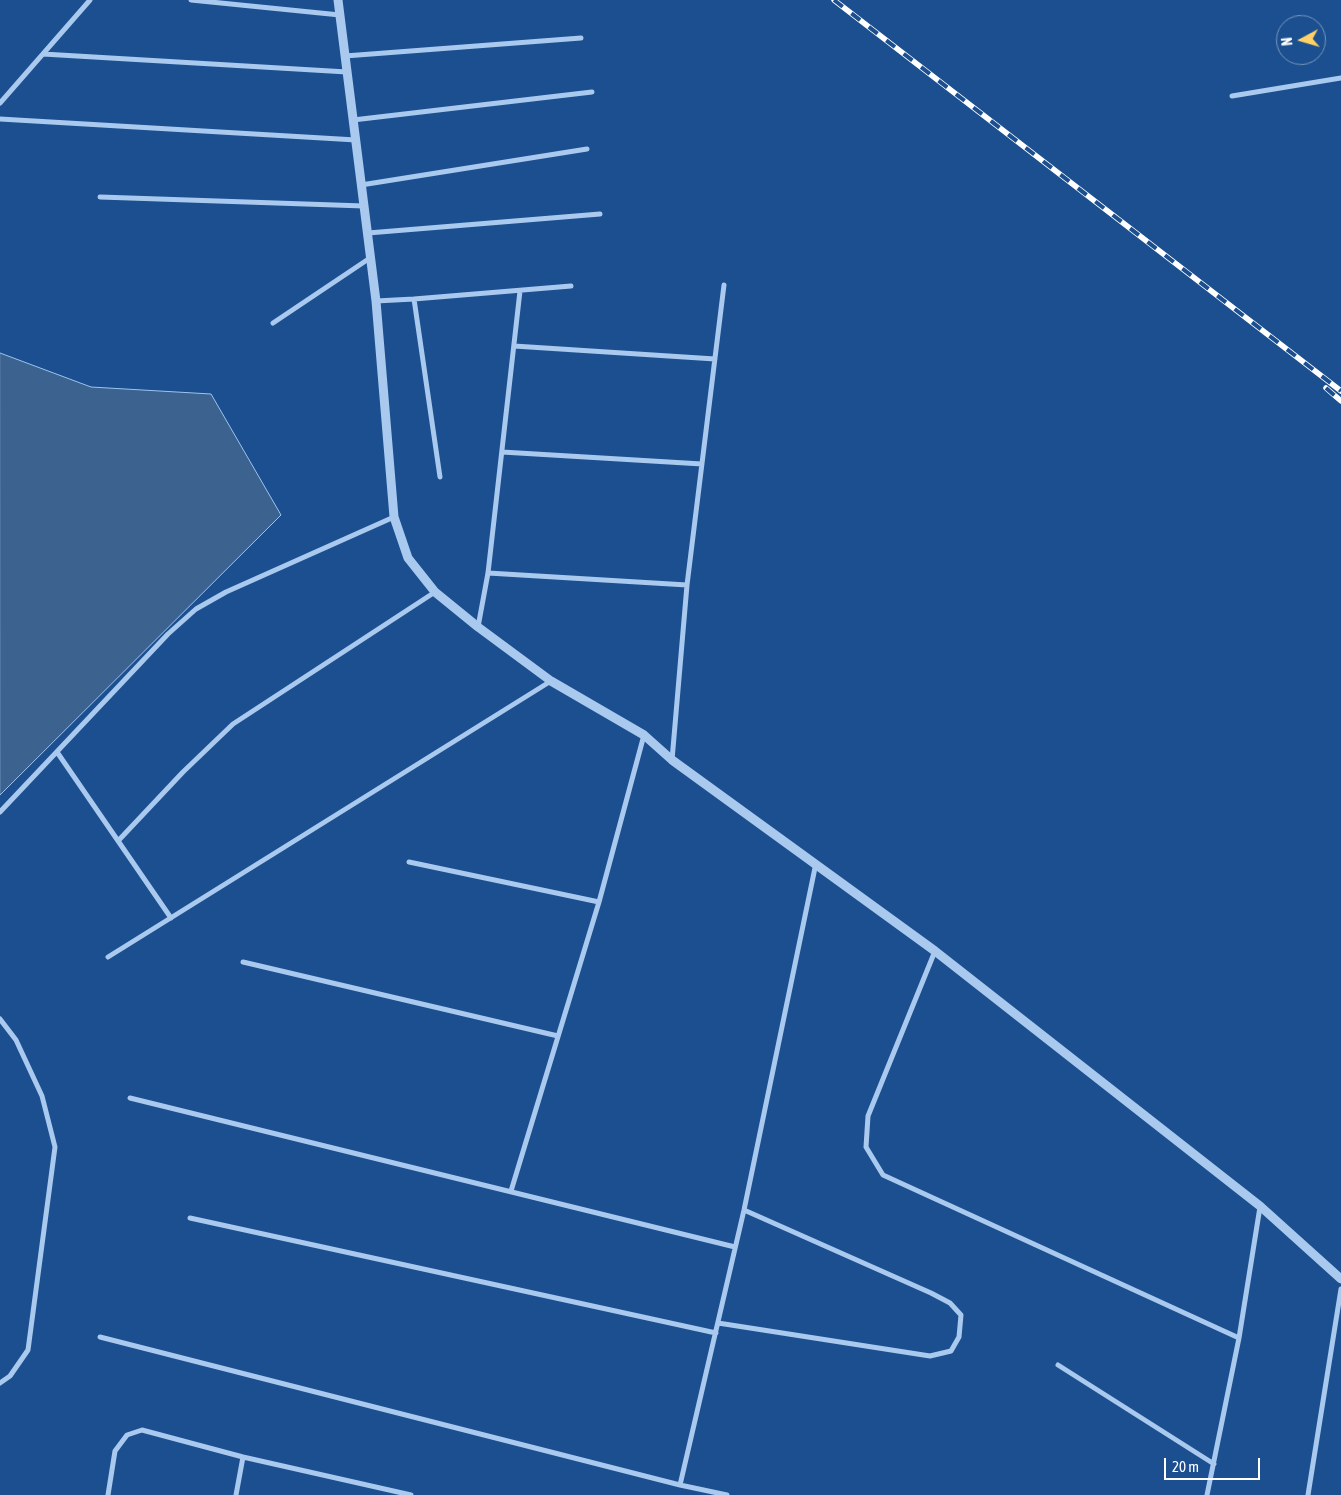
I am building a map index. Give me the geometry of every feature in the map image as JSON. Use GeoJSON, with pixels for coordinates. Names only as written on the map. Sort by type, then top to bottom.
{"type":"FeatureCollection","features":[{"type":"Feature","properties":{"kind":"street"},"geometry":{"type":"LineString","coordinates":[[0,103],[90,0]]}},
{"type":"Feature","properties":{"kind":"street"},"geometry":{"type":"LineString","coordinates":[[191,0],[340,15]]}},
{"type":"Feature","properties":{"kind":"street"},"geometry":{"type":"LineString","coordinates":[[338,0],[376,301],[394,517],[408,558],[435,592],[478,627],[551,681],[644,735],[672,760],[935,951],[1260,1206],[1341,1279]]}},
{"type":"Feature","properties":{"kind":"street"},"geometry":{"type":"LineString","coordinates":[[345,56],[581,38]]}},
{"type":"Feature","properties":{"kind":"street"},"geometry":{"type":"LineString","coordinates":[[43,54],[347,72]]}},
{"type":"Feature","properties":{"kind":"street"},"geometry":{"type":"LineString","coordinates":[[1232,96],[1341,78]]}},
{"type":"Feature","properties":{"kind":"street"},"geometry":{"type":"LineString","coordinates":[[353,120],[592,92]]}},
{"type":"Feature","properties":{"kind":"street"},"geometry":{"type":"LineString","coordinates":[[0,119],[356,140]]}},
{"type":"Feature","properties":{"kind":"street"},"geometry":{"type":"LineString","coordinates":[[362,185],[587,149]]}},
{"type":"Feature","properties":{"kind":"street"},"geometry":{"type":"LineString","coordinates":[[100,197],[364,206]]}},
{"type":"Feature","properties":{"kind":"street"},"geometry":{"type":"LineString","coordinates":[[368,233],[600,214]]}},
{"type":"Feature","properties":{"kind":"street"},"geometry":{"type":"LineString","coordinates":[[273,323],[371,257]]}},
{"type":"Feature","properties":{"kind":"street"},"geometry":{"type":"LineString","coordinates":[[672,760],[687,585],[724,285]]}},
{"type":"Feature","properties":{"kind":"street"},"geometry":{"type":"LineString","coordinates":[[376,301],[571,286]]}},
{"type":"Feature","properties":{"kind":"street"},"geometry":{"type":"LineString","coordinates":[[478,627],[488,572],[520,291]]}},
{"type":"Feature","properties":{"kind":"street"},"geometry":{"type":"LineString","coordinates":[[414,299],[440,477]]}},
{"type":"Feature","properties":{"kind":"street"},"geometry":{"type":"LineString","coordinates":[[514,346],[715,359]]}},
{"type":"Feature","properties":{"kind":"street"},"geometry":{"type":"LineString","coordinates":[[502,452],[702,464]]}},
{"type":"Feature","properties":{"kind":"street"},"geometry":{"type":"LineString","coordinates":[[0,812],[168,634],[196,609],[226,592],[394,517]]}},
{"type":"Feature","properties":{"kind":"street"},"geometry":{"type":"LineString","coordinates":[[488,572],[687,585]]}},
{"type":"Feature","properties":{"kind":"street"},"geometry":{"type":"LineString","coordinates":[[118,841],[183,772],[233,724],[435,592]]}},
{"type":"Feature","properties":{"kind":"street"},"geometry":{"type":"LineString","coordinates":[[108,957],[551,681]]}},
{"type":"Feature","properties":{"kind":"street"},"geometry":{"type":"LineString","coordinates":[[511,1190],[599,902],[644,735]]}},
{"type":"Feature","properties":{"kind":"street"},"geometry":{"type":"LineString","coordinates":[[56,752],[171,918]]}},
{"type":"Feature","properties":{"kind":"street"},"geometry":{"type":"LineString","coordinates":[[409,862],[599,902]]}},
{"type":"Feature","properties":{"kind":"street"},"geometry":{"type":"LineString","coordinates":[[680,1485],[736,1247],[816,863]]}},
{"type":"Feature","properties":{"kind":"street"},"geometry":{"type":"LineString","coordinates":[[935,951],[868,1116],[866,1147],[883,1175],[1239,1338]]}},
{"type":"Feature","properties":{"kind":"street"},"geometry":{"type":"LineString","coordinates":[[243,962],[558,1036]]}},
{"type":"Feature","properties":{"kind":"street"},"geometry":{"type":"LineString","coordinates":[[0,1020],[16,1040],[42,1096],[55,1147],[28,1350],[10,1376],[0,1383]]}},
{"type":"Feature","properties":{"kind":"street"},"geometry":{"type":"LineString","coordinates":[[130,1098],[511,1190],[736,1247]]}},
{"type":"Feature","properties":{"kind":"street"},"geometry":{"type":"LineString","coordinates":[[1207,1495],[1239,1338],[1260,1206]]}},
{"type":"Feature","properties":{"kind":"street"},"geometry":{"type":"LineString","coordinates":[[718,1323],[930,1356],[951,1351],[959,1337],[961,1316],[950,1303],[744,1210]]}},
{"type":"Feature","properties":{"kind":"street"},"geometry":{"type":"LineString","coordinates":[[190,1218],[716,1333]]}},
{"type":"Feature","properties":{"kind":"street"},"geometry":{"type":"LineString","coordinates":[[1308,1495],[1341,1289]]}},
{"type":"Feature","properties":{"kind":"street"},"geometry":{"type":"LineString","coordinates":[[100,1338],[680,1485],[727,1495]]}},
{"type":"Feature","properties":{"kind":"street"},"geometry":{"type":"LineString","coordinates":[[1058,1365],[1214,1464]]}},
{"type":"Feature","properties":{"kind":"street"},"geometry":{"type":"LineString","coordinates":[[108,1495],[115,1450],[127,1435],[142,1430],[243,1457],[390,1492],[411,1495]]}},
{"type":"Feature","properties":{"kind":"street"},"geometry":{"type":"LineString","coordinates":[[236,1495],[243,1457]]}},
{"type":"Feature","properties":{"kind":"water"},"geometry":{"type":"Polygon","coordinates":[[[0,353],[91,387],[211,394],[281,515],[0,795],[0,353]]]}},
{"type":"Feature","properties":{"kind":"railway"},"geometry":{"type":"LineString","coordinates":[[834,0],[1341,391]]}},
{"type":"Feature","properties":{"kind":"railway"},"geometry":{"type":"LineString","coordinates":[[1326,388],[1341,401]]}}]}
